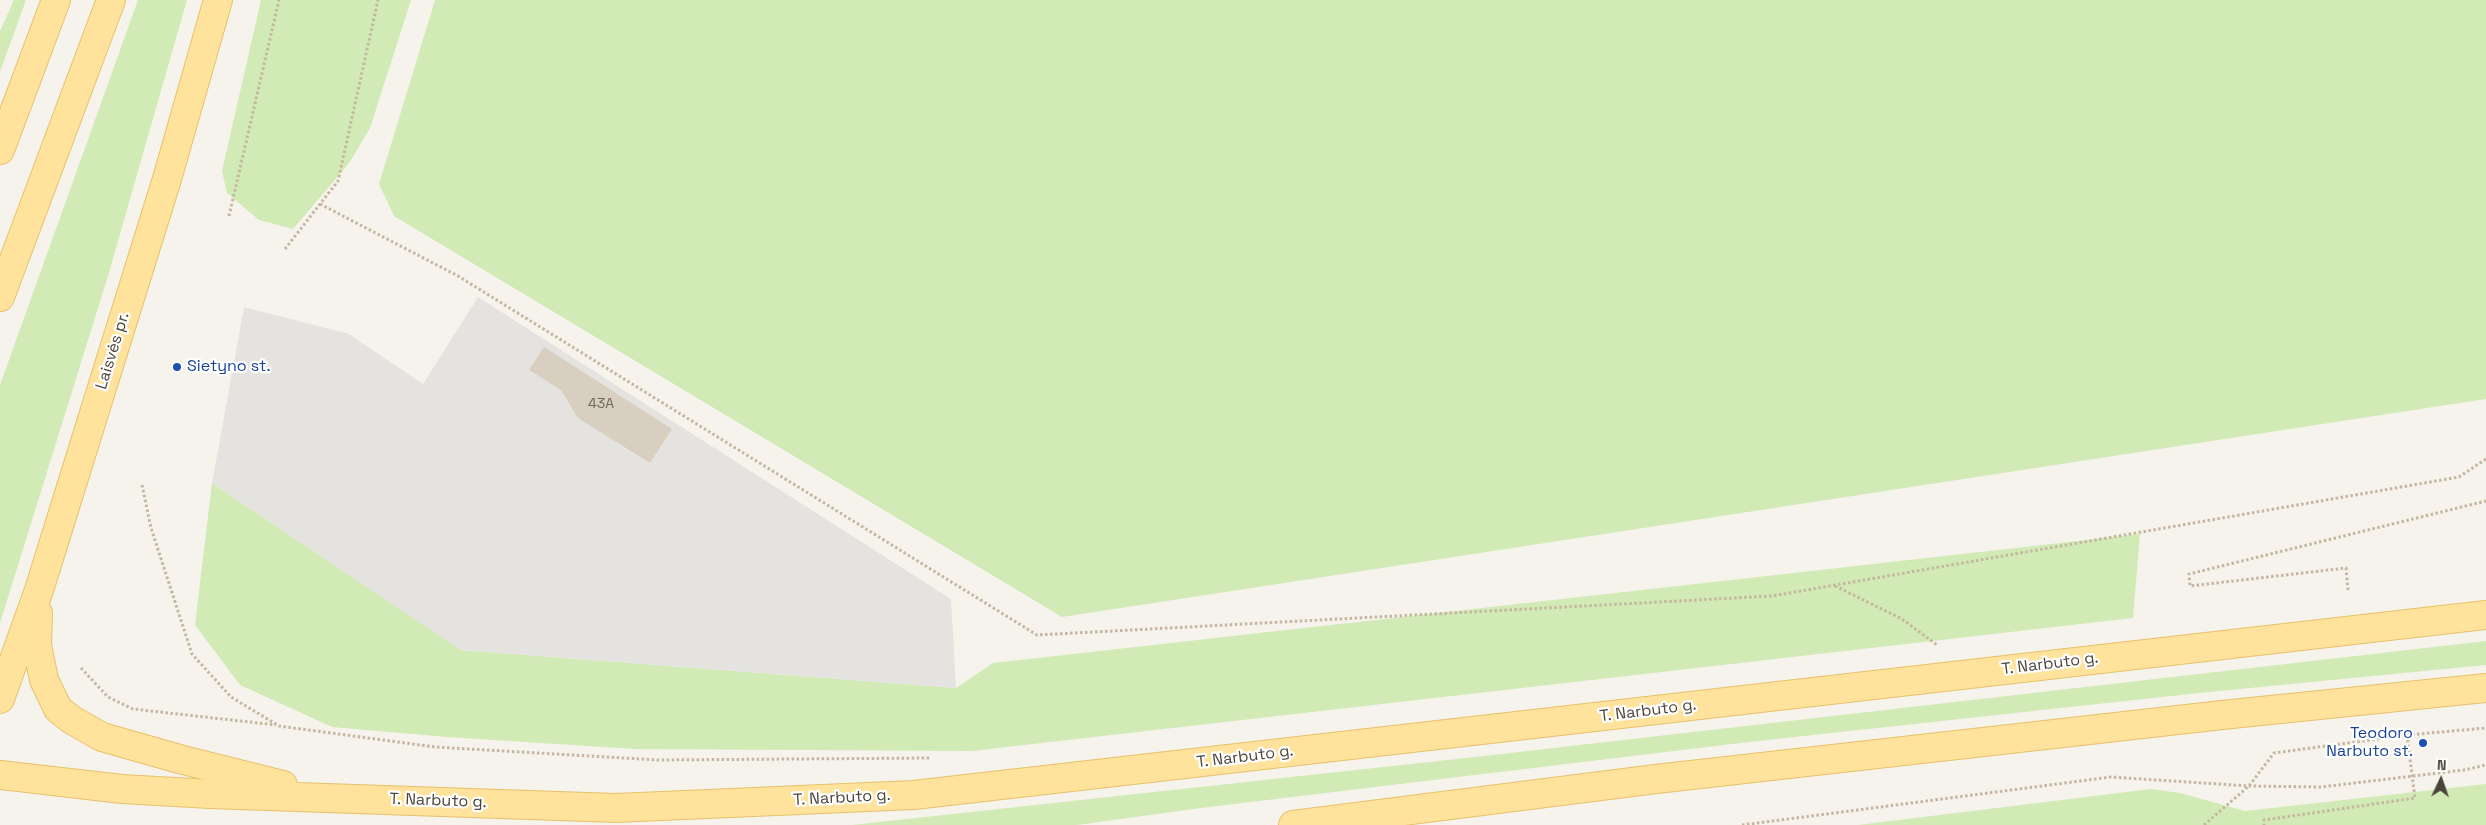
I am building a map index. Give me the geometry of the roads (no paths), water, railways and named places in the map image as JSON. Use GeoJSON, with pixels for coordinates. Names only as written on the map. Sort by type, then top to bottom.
{"type":"FeatureCollection","features":[{"type":"Feature","properties":{"kind":"main road"},"geometry":{"type":"LineString","coordinates":[[0,150],[56,0]]}},
{"type":"Feature","properties":{"kind":"main road"},"geometry":{"type":"LineString","coordinates":[[0,297],[111,0]]}},
{"type":"Feature","properties":{"kind":"main road","name":"Laisvės pr."},"geometry":{"type":"LineString","coordinates":[[0,699],[39,590],[167,179],[218,0]]}},
{"type":"Feature","properties":{"kind":"main road"},"geometry":{"type":"LineString","coordinates":[[39,590],[37,645],[44,680],[58,709],[72,720],[102,737],[174,758],[336,798]]}},
{"type":"Feature","properties":{"kind":"main road","name":"T. Narbuto g."},"geometry":{"type":"LineString","coordinates":[[0,775],[122,789],[616,808],[914,795],[2486,614]]}},
{"type":"Feature","properties":{"kind":"main road"},"geometry":{"type":"LineString","coordinates":[[1293,825],[1656,779],[2222,715],[2486,688]]}},
{"type":"Feature","properties":{"kind":"place","name":"Sietyno st."},"geometry":{"type":"Point","coordinates":[177,367]}},
{"type":"Feature","properties":{"kind":"place","name":"Teodoro Narbuto st."},"geometry":{"type":"Point","coordinates":[2423,743]}}]}
